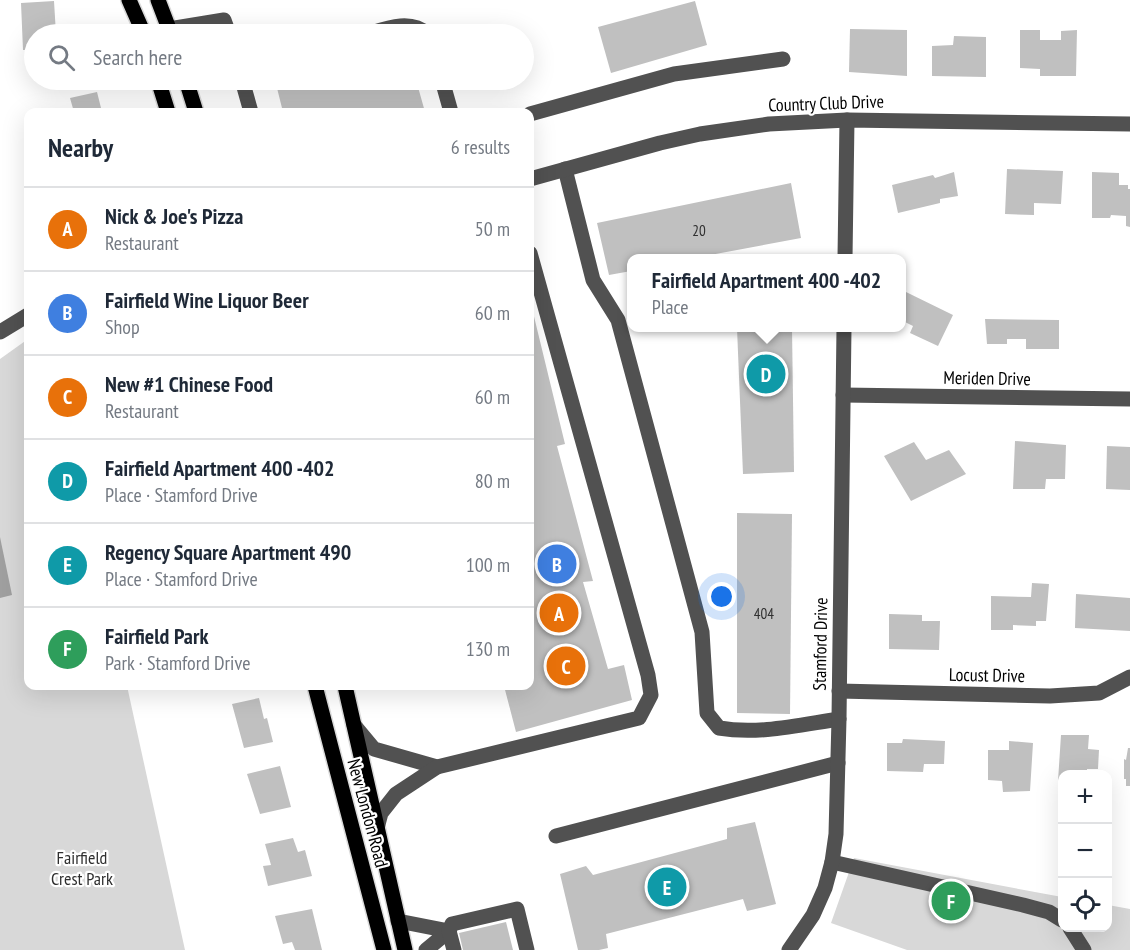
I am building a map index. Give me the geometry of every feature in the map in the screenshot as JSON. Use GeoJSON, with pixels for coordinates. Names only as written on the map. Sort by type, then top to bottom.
{"type":"FeatureCollection","features":[{"type":"Feature","properties":{"kind":"main road"},"geometry":{"type":"LineString","coordinates":[[129,0],[140,24]]}},
{"type":"Feature","properties":{"kind":"main road"},"geometry":{"type":"LineString","coordinates":[[158,0],[167,24]]}},
{"type":"Feature","properties":{"kind":"main road"},"geometry":{"type":"LineString","coordinates":[[161,90],[167,108]]}},
{"type":"Feature","properties":{"kind":"main road"},"geometry":{"type":"LineString","coordinates":[[189,90],[195,108]]}},
{"type":"Feature","properties":{"kind":"main road","name":"New London Road"},"geometry":{"type":"LineString","coordinates":[[316,690],[384,950]]}},
{"type":"Feature","properties":{"kind":"main road","name":"New London Road"},"geometry":{"type":"LineString","coordinates":[[346,690],[405,950]]}},
{"type":"Feature","properties":{"kind":"street"},"geometry":{"type":"LineString","coordinates":[[206,24],[224,20],[225,24]]}},
{"type":"Feature","properties":{"kind":"street"},"geometry":{"type":"LineString","coordinates":[[534,113],[674,74],[783,59]]}},
{"type":"Feature","properties":{"kind":"street"},"geometry":{"type":"LineString","coordinates":[[246,90],[250,108]]}},
{"type":"Feature","properties":{"kind":"street"},"geometry":{"type":"LineString","coordinates":[[445,90],[450,108]]}},
{"type":"Feature","properties":{"kind":"street"},"geometry":{"type":"LineString","coordinates":[[845,254],[847,120]]}},
{"type":"Feature","properties":{"kind":"street","name":"Country Club Drive"},"geometry":{"type":"LineString","coordinates":[[534,178],[660,143],[711,132],[769,124],[847,120],[1130,124]]}},
{"type":"Feature","properties":{"kind":"street"},"geometry":{"type":"LineString","coordinates":[[565,169],[593,280],[618,320],[702,632],[706,713],[719,728],[731,730],[772,729],[839,719]]}},
{"type":"Feature","properties":{"kind":"street"},"geometry":{"type":"LineString","coordinates":[[377,828],[381,813],[396,794],[437,767],[639,718],[651,696],[648,675],[534,267]]}},
{"type":"Feature","properties":{"kind":"street"},"geometry":{"type":"LineString","coordinates":[[0,332],[24,317]]}},
{"type":"Feature","properties":{"kind":"street","name":"Stamford Drive"},"geometry":{"type":"LineString","coordinates":[[789,950],[813,915],[825,888],[836,834],[844,332]]}},
{"type":"Feature","properties":{"kind":"street","name":"Meriden Drive"},"geometry":{"type":"LineString","coordinates":[[843,395],[1130,399]]}},
{"type":"Feature","properties":{"kind":"street","name":"Locust Drive"},"geometry":{"type":"LineString","coordinates":[[839,691],[1050,696],[1099,693],[1130,676]]}},
{"type":"Feature","properties":{"kind":"street"},"geometry":{"type":"LineString","coordinates":[[354,725],[374,750],[437,767]]}},
{"type":"Feature","properties":{"kind":"street"},"geometry":{"type":"LineString","coordinates":[[556,836],[838,763]]}},
{"type":"Feature","properties":{"kind":"street"},"geometry":{"type":"LineString","coordinates":[[832,862],[1023,905],[1049,912],[1058,918]]}},
{"type":"Feature","properties":{"kind":"street"},"geometry":{"type":"LineString","coordinates":[[426,950],[449,931],[452,924],[517,909],[527,950]]}},
{"type":"Feature","properties":{"kind":"street"},"geometry":{"type":"LineString","coordinates":[[398,921],[449,931]]}},
{"type":"Feature","properties":{"kind":"street"},"geometry":{"type":"LineString","coordinates":[[449,931],[454,950]]}},
{"type":"Feature","properties":{"kind":"street"},"geometry":{"type":"LineString","coordinates":[[1073,932],[1084,950]]}},
{"type":"Feature","properties":{"kind":"green space","name":"Fairfield Crest Park"},"geometry":{"type":"Polygon","coordinates":[[[24,342],[24,690],[128,690],[185,950],[0,950],[0,359],[24,342]]]}},
{"type":"Feature","properties":{"kind":"green space"},"geometry":{"type":"Polygon","coordinates":[[[854,858],[1058,896],[1058,932],[1112,932],[1112,906],[1130,909],[1130,950],[907,950],[831,923],[854,858]]]}},
{"type":"Feature","properties":{"kind":"shaded area"},"geometry":{"type":"Polygon","coordinates":[[[0,537],[12,595],[0,598],[0,537]]]}},
{"type":"Feature","properties":{"kind":"building"},"geometry":{"type":"Polygon","coordinates":[[[54,1],[55,24],[24,24],[24,50],[23,50],[21,3],[54,1]]]}},
{"type":"Feature","properties":{"kind":"building"},"geometry":{"type":"Polygon","coordinates":[[[695,1],[707,45],[611,73],[598,27],[695,1]]]}},
{"type":"Feature","properties":{"kind":"building"},"geometry":{"type":"Polygon","coordinates":[[[850,29],[907,30],[907,76],[849,72],[850,29]]]}},
{"type":"Feature","properties":{"kind":"building"},"geometry":{"type":"Polygon","coordinates":[[[1020,30],[1040,30],[1040,40],[1061,40],[1061,31],[1077,30],[1076,76],[1040,76],[1040,69],[1020,68],[1020,30]]]}},
{"type":"Feature","properties":{"kind":"building"},"geometry":{"type":"Polygon","coordinates":[[[954,36],[986,37],[986,77],[932,76],[932,46],[953,45],[954,36]]]}},
{"type":"Feature","properties":{"kind":"building"},"geometry":{"type":"Polygon","coordinates":[[[278,90],[419,90],[424,108],[282,108],[278,90]]]}},
{"type":"Feature","properties":{"kind":"building"},"geometry":{"type":"Polygon","coordinates":[[[97,92],[101,108],[73,108],[70,98],[97,92]]]}},
{"type":"Feature","properties":{"kind":"building"},"geometry":{"type":"Polygon","coordinates":[[[1007,169],[1063,171],[1061,204],[1034,203],[1034,215],[1005,214],[1007,169]]]}},
{"type":"Feature","properties":{"kind":"building"},"geometry":{"type":"Polygon","coordinates":[[[954,172],[958,196],[940,199],[940,203],[898,213],[892,185],[933,175],[935,178],[954,172]]]}},
{"type":"Feature","properties":{"kind":"building"},"geometry":{"type":"Polygon","coordinates":[[[1092,172],[1119,173],[1119,185],[1128,185],[1130,189],[1130,227],[1126,226],[1126,216],[1111,215],[1110,218],[1092,218],[1092,172]]]}},
{"type":"Feature","properties":{"kind":"building"},"geometry":{"type":"Polygon","coordinates":[[[791,183],[801,238],[715,254],[627,254],[627,272],[609,275],[597,223],[791,183]]]}},
{"type":"Feature","properties":{"kind":"building"},"geometry":{"type":"Polygon","coordinates":[[[906,292],[953,315],[938,346],[910,333],[913,326],[906,322],[906,292]]]}},
{"type":"Feature","properties":{"kind":"building"},"geometry":{"type":"Polygon","coordinates":[[[534,316],[565,444],[557,446],[593,581],[583,582],[608,669],[624,665],[632,700],[516,732],[505,690],[534,690],[534,316]]]}},
{"type":"Feature","properties":{"kind":"building"},"geometry":{"type":"Polygon","coordinates":[[[985,319],[1059,320],[1059,349],[1026,349],[1026,339],[1007,339],[1007,344],[987,344],[985,319]]]}},
{"type":"Feature","properties":{"kind":"building"},"geometry":{"type":"Polygon","coordinates":[[[737,332],[792,332],[794,472],[743,474],[737,332]]]}},
{"type":"Feature","properties":{"kind":"building"},"geometry":{"type":"Polygon","coordinates":[[[1015,441],[1066,445],[1065,479],[1046,479],[1045,489],[1013,489],[1015,441]]]}},
{"type":"Feature","properties":{"kind":"building"},"geometry":{"type":"Polygon","coordinates":[[[914,442],[926,460],[949,450],[966,474],[911,501],[884,456],[914,442]]]}},
{"type":"Feature","properties":{"kind":"building"},"geometry":{"type":"Polygon","coordinates":[[[1107,446],[1130,447],[1130,490],[1106,489],[1107,446]]]}},
{"type":"Feature","properties":{"kind":"building"},"geometry":{"type":"Polygon","coordinates":[[[737,513],[792,514],[790,714],[737,713],[737,513]]]}},
{"type":"Feature","properties":{"kind":"building"},"geometry":{"type":"Polygon","coordinates":[[[1032,583],[1049,584],[1046,621],[1036,621],[1036,626],[1013,625],[1013,630],[991,630],[991,596],[1031,597],[1032,583]]]}},
{"type":"Feature","properties":{"kind":"building"},"geometry":{"type":"Polygon","coordinates":[[[1076,594],[1130,598],[1130,631],[1075,628],[1076,594]]]}},
{"type":"Feature","properties":{"kind":"building"},"geometry":{"type":"Polygon","coordinates":[[[889,614],[922,615],[922,621],[940,621],[939,650],[889,649],[889,614]]]}},
{"type":"Feature","properties":{"kind":"building"},"geometry":{"type":"Polygon","coordinates":[[[259,698],[273,742],[244,748],[232,704],[259,698]]]}},
{"type":"Feature","properties":{"kind":"building"},"geometry":{"type":"Polygon","coordinates":[[[1061,735],[1089,735],[1088,749],[1099,750],[1098,769],[1059,770],[1061,735]]]}},
{"type":"Feature","properties":{"kind":"building"},"geometry":{"type":"Polygon","coordinates":[[[903,739],[945,741],[944,764],[924,764],[923,772],[887,771],[887,743],[902,743],[903,739]]]}},
{"type":"Feature","properties":{"kind":"building"},"geometry":{"type":"Polygon","coordinates":[[[1009,741],[1033,743],[1030,791],[1003,792],[1002,781],[988,780],[988,750],[1009,750],[1009,741]]]}},
{"type":"Feature","properties":{"kind":"building"},"geometry":{"type":"Polygon","coordinates":[[[1128,748],[1130,748],[1130,786],[1126,786],[1124,759],[1126,760],[1128,748]]]}},
{"type":"Feature","properties":{"kind":"building"},"geometry":{"type":"Polygon","coordinates":[[[280,766],[291,807],[260,814],[247,774],[280,766]]]}},
{"type":"Feature","properties":{"kind":"building"},"geometry":{"type":"Polygon","coordinates":[[[755,822],[776,904],[747,911],[743,899],[606,934],[608,948],[578,950],[560,874],[586,866],[593,875],[727,839],[727,828],[755,822]]]}},
{"type":"Feature","properties":{"kind":"building"},"geometry":{"type":"Polygon","coordinates":[[[293,838],[298,852],[305,850],[312,876],[268,886],[263,866],[271,865],[265,844],[293,838]]]}},
{"type":"Feature","properties":{"kind":"building"},"geometry":{"type":"Polygon","coordinates":[[[312,909],[322,950],[295,950],[292,942],[283,944],[275,916],[312,909]]]}},
{"type":"Feature","properties":{"kind":"building"},"geometry":{"type":"Polygon","coordinates":[[[506,922],[513,950],[463,950],[459,933],[506,922]]]}},
{"type":"Feature","properties":{"kind":"place","name":"Fairfield Apartment 400 -402"},"geometry":{"type":"Point","coordinates":[766,374]}},
{"type":"Feature","properties":{"kind":"place","name":"Fairfield Wine Liquor Beer"},"geometry":{"type":"Point","coordinates":[557,564]}},
{"type":"Feature","properties":{"kind":"place","name":"Nick & Joe's Pizza"},"geometry":{"type":"Point","coordinates":[559,613]}},
{"type":"Feature","properties":{"kind":"place","name":"New #1 Chinese Food"},"geometry":{"type":"Point","coordinates":[566,666]}},
{"type":"Feature","properties":{"kind":"place","name":"Regency Square Apartment 490"},"geometry":{"type":"Point","coordinates":[667,887]}},
{"type":"Feature","properties":{"kind":"place","name":"Fairfield Park"},"geometry":{"type":"Point","coordinates":[951,901]}}]}
